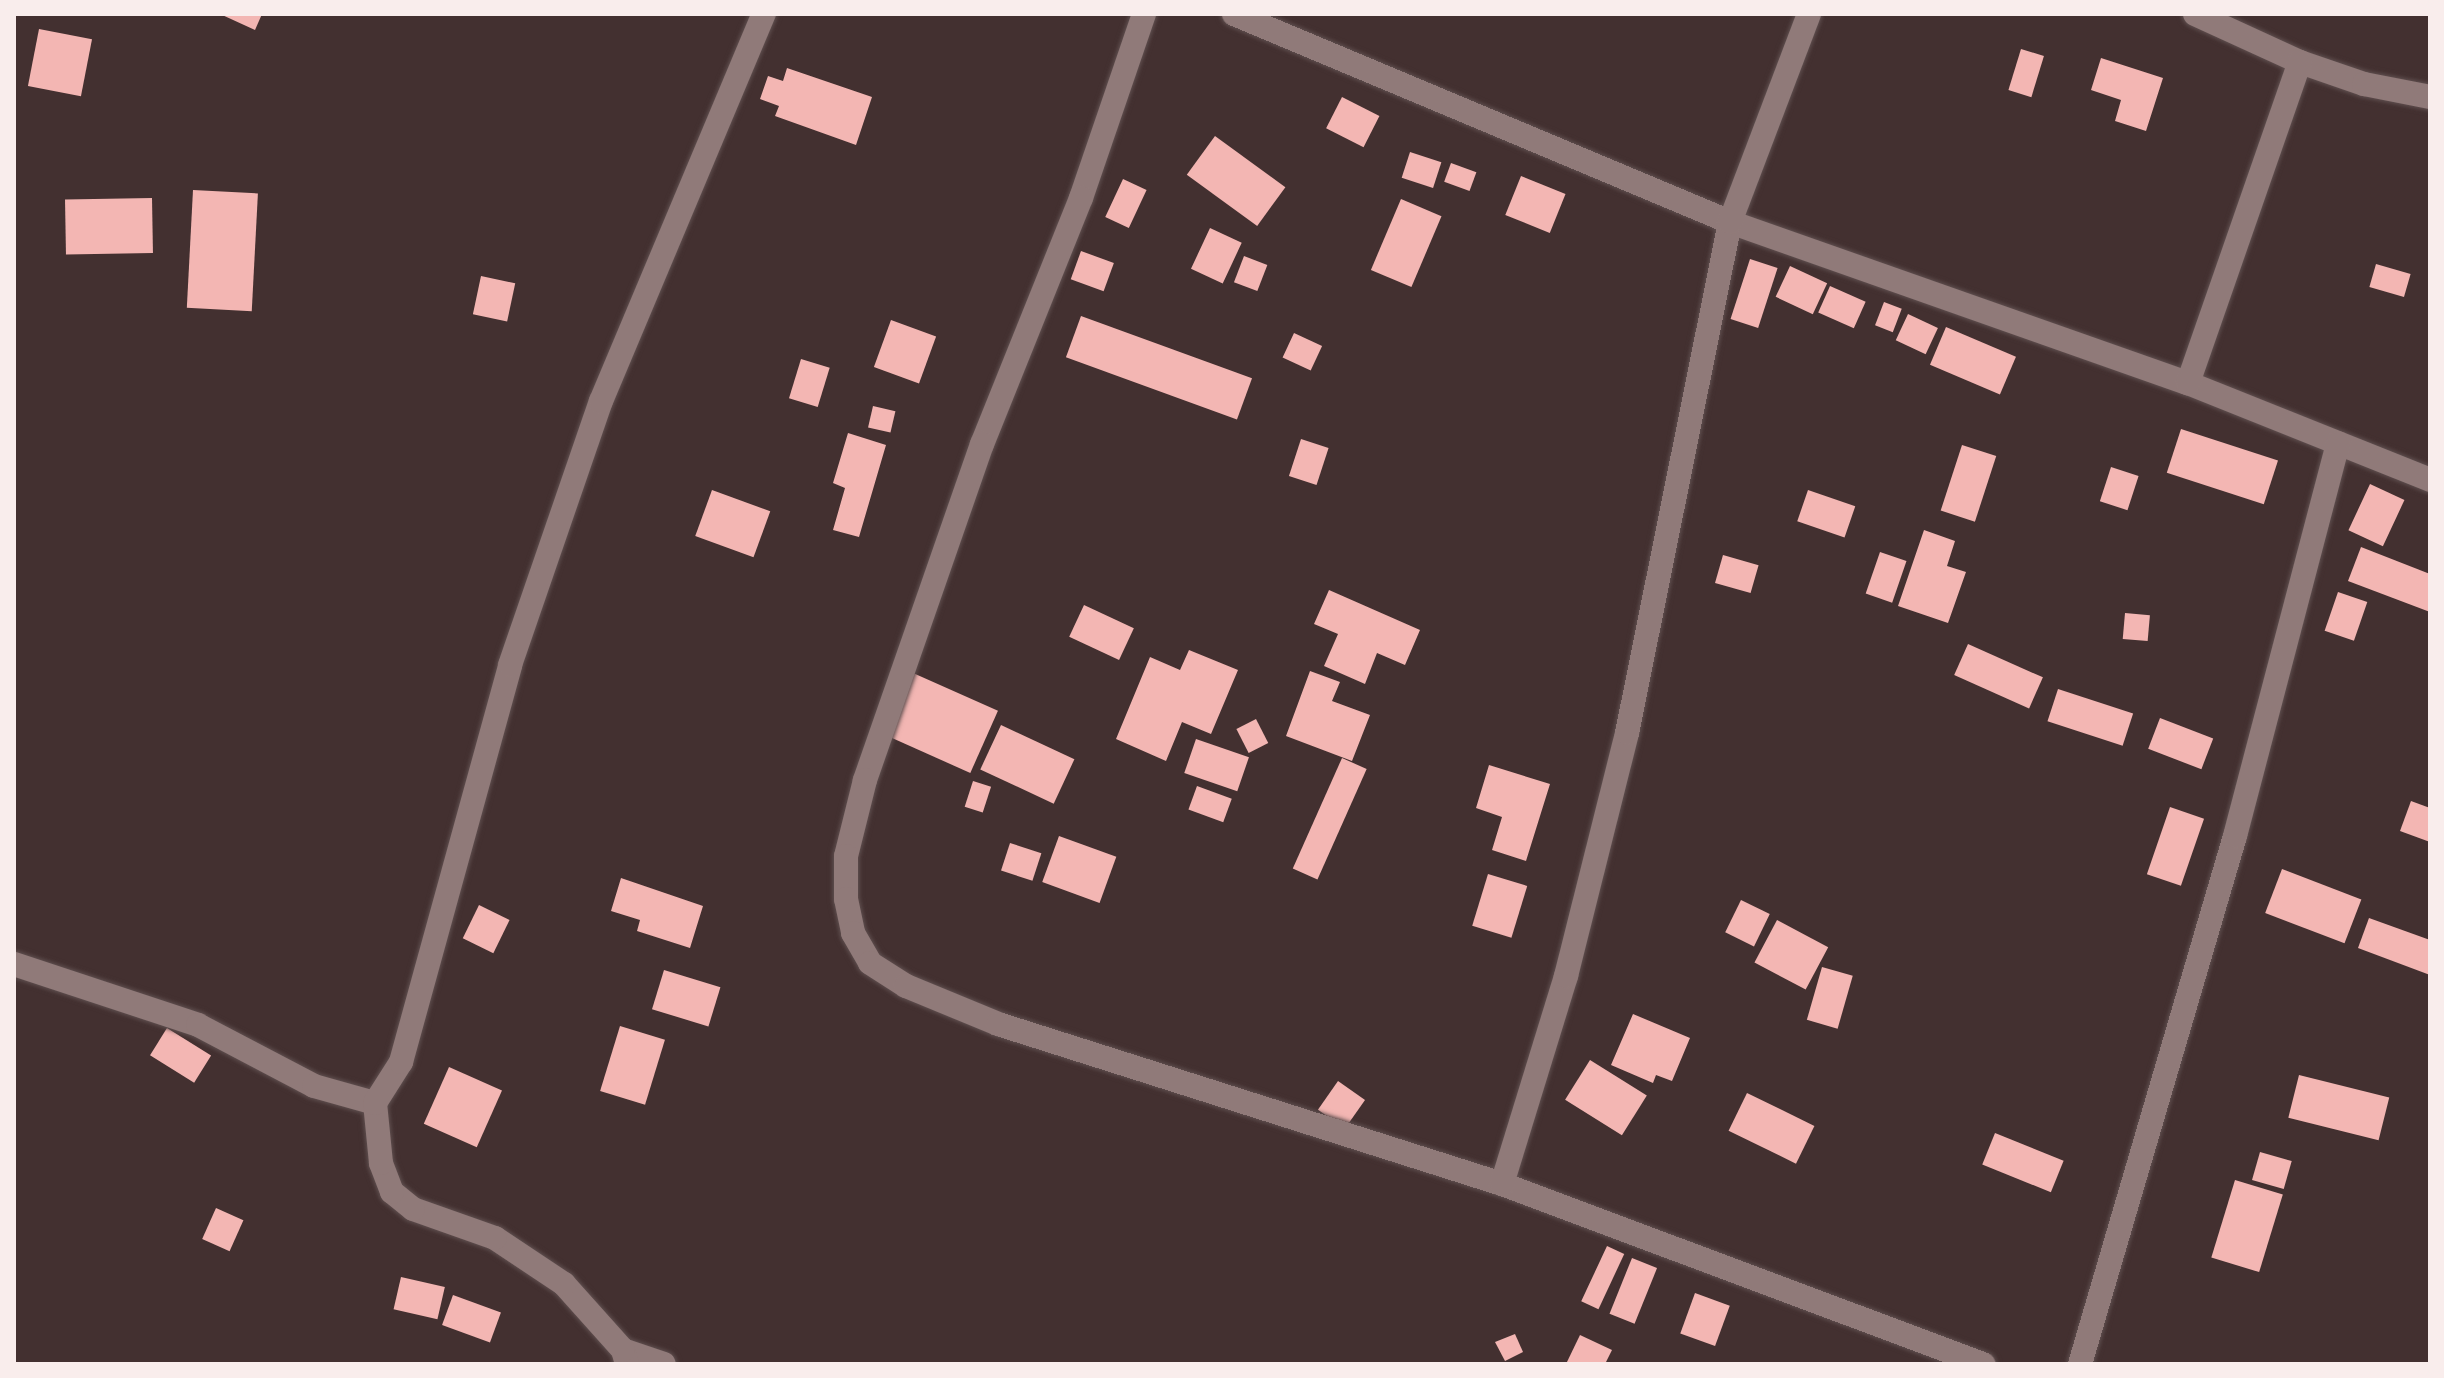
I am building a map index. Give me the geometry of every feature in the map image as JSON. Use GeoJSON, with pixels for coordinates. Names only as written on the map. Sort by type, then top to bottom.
{"type":"FeatureCollection","features":[{"type":"Feature","properties":{"kind":"street"},"geometry":{"type":"LineString","coordinates":[[664,1364],[625,1357],[564,1284],[495,1238],[413,1209],[392,1192],[381,1163],[375,1103],[401,1062],[510,665],[601,401],[764,14]]}},
{"type":"Feature","properties":{"kind":"street"},"geometry":{"type":"LineString","coordinates":[[1144,14],[1081,198],[982,444],[865,780],[846,856],[853,933],[870,963],[906,986],[998,1024],[1502,1184],[1983,1364]]}},
{"type":"Feature","properties":{"kind":"street"},"geometry":{"type":"LineString","coordinates":[[1234,14],[1730,222],[2188,383],[2430,480]]}},
{"type":"Feature","properties":{"kind":"street"},"geometry":{"type":"LineString","coordinates":[[1502,1184],[1566,976],[1627,733],[1730,222],[1809,14]]}},
{"type":"Feature","properties":{"kind":"street"},"geometry":{"type":"LineString","coordinates":[[2195,14],[2300,62],[2364,84],[2430,97]]}},
{"type":"Feature","properties":{"kind":"street"},"geometry":{"type":"LineString","coordinates":[[2188,383],[2300,62]]}},
{"type":"Feature","properties":{"kind":"street"},"geometry":{"type":"LineString","coordinates":[[2080,1364],[2235,836],[2338,443]]}},
{"type":"Feature","properties":{"kind":"street"},"geometry":{"type":"LineString","coordinates":[[14,964],[198,1025],[314,1086],[375,1103]]}},
{"type":"Feature","properties":{"kind":"building"},"geometry":{"type":"Polygon","coordinates":[[[220,14],[262,14],[255,30],[220,14]]]}},
{"type":"Feature","properties":{"kind":"building"},"geometry":{"type":"Polygon","coordinates":[[[39,29],[92,39],[81,96],[28,86],[39,29]]]}},
{"type":"Feature","properties":{"kind":"building"},"geometry":{"type":"Polygon","coordinates":[[[2021,49],[2044,56],[2031,97],[2008,90],[2021,49]]]}},
{"type":"Feature","properties":{"kind":"building"},"geometry":{"type":"Polygon","coordinates":[[[2101,58],[2163,78],[2146,131],[2115,121],[2121,100],[2091,90],[2101,58]]]}},
{"type":"Feature","properties":{"kind":"building"},"geometry":{"type":"Polygon","coordinates":[[[787,68],[872,97],[856,145],[775,116],[779,106],[760,99],[768,76],[783,81],[787,68]]]}},
{"type":"Feature","properties":{"kind":"building"},"geometry":{"type":"Polygon","coordinates":[[[1342,97],[1379,116],[1364,147],[1326,128],[1342,97]]]}},
{"type":"Feature","properties":{"kind":"building"},"geometry":{"type":"Polygon","coordinates":[[[1215,136],[1285,187],[1257,226],[1187,175],[1215,136]]]}},
{"type":"Feature","properties":{"kind":"building"},"geometry":{"type":"Polygon","coordinates":[[[1410,152],[1441,162],[1433,188],[1402,178],[1410,152]]]}},
{"type":"Feature","properties":{"kind":"building"},"geometry":{"type":"Polygon","coordinates":[[[1451,163],[1476,172],[1470,191],[1444,182],[1451,163]]]}},
{"type":"Feature","properties":{"kind":"building"},"geometry":{"type":"Polygon","coordinates":[[[1521,176],[1566,194],[1550,233],[1505,215],[1521,176]]]}},
{"type":"Feature","properties":{"kind":"building"},"geometry":{"type":"Polygon","coordinates":[[[1123,179],[1147,190],[1129,228],[1105,217],[1123,179]]]}},
{"type":"Feature","properties":{"kind":"building"},"geometry":{"type":"Polygon","coordinates":[[[193,190],[258,193],[252,311],[187,308],[193,190]]]}},
{"type":"Feature","properties":{"kind":"building"},"geometry":{"type":"Polygon","coordinates":[[[152,198],[153,253],[66,255],[65,200],[152,198]]]}},
{"type":"Feature","properties":{"kind":"building"},"geometry":{"type":"Polygon","coordinates":[[[1401,199],[1442,216],[1411,287],[1371,270],[1401,199]]]}},
{"type":"Feature","properties":{"kind":"building"},"geometry":{"type":"Polygon","coordinates":[[[1210,228],[1242,243],[1223,284],[1191,269],[1210,228]]]}},
{"type":"Feature","properties":{"kind":"building"},"geometry":{"type":"Polygon","coordinates":[[[1081,251],[1114,263],[1104,291],[1071,279],[1081,251]]]}},
{"type":"Feature","properties":{"kind":"building"},"geometry":{"type":"Polygon","coordinates":[[[1244,256],[1267,265],[1257,291],[1234,282],[1244,256]]]}},
{"type":"Feature","properties":{"kind":"building"},"geometry":{"type":"Polygon","coordinates":[[[1750,259],[1778,268],[1758,328],[1731,319],[1750,259]]]}},
{"type":"Feature","properties":{"kind":"building"},"geometry":{"type":"Polygon","coordinates":[[[2376,264],[2411,274],[2404,297],[2369,287],[2376,264]]]}},
{"type":"Feature","properties":{"kind":"building"},"geometry":{"type":"Polygon","coordinates":[[[1790,266],[1827,283],[1813,314],[1776,297],[1790,266]]]}},
{"type":"Feature","properties":{"kind":"building"},"geometry":{"type":"Polygon","coordinates":[[[481,276],[515,283],[507,321],[473,314],[481,276]]]}},
{"type":"Feature","properties":{"kind":"building"},"geometry":{"type":"Polygon","coordinates":[[[1830,286],[1866,302],[1854,328],[1818,312],[1830,286]]]}},
{"type":"Feature","properties":{"kind":"building"},"geometry":{"type":"Polygon","coordinates":[[[1884,302],[1902,309],[1893,332],[1875,325],[1884,302]]]}},
{"type":"Feature","properties":{"kind":"building"},"geometry":{"type":"Polygon","coordinates":[[[1908,314],[1938,328],[1926,354],[1896,340],[1908,314]]]}},
{"type":"Feature","properties":{"kind":"building"},"geometry":{"type":"Polygon","coordinates":[[[1081,316],[1252,378],[1237,420],[1066,357],[1081,316]]]}},
{"type":"Feature","properties":{"kind":"building"},"geometry":{"type":"Polygon","coordinates":[[[891,320],[936,336],[919,383],[874,367],[891,320]]]}},
{"type":"Feature","properties":{"kind":"building"},"geometry":{"type":"Polygon","coordinates":[[[1946,327],[2016,357],[2000,394],[1930,365],[1946,327]]]}},
{"type":"Feature","properties":{"kind":"building"},"geometry":{"type":"Polygon","coordinates":[[[1294,333],[1322,346],[1311,371],[1283,357],[1294,333]]]}},
{"type":"Feature","properties":{"kind":"building"},"geometry":{"type":"Polygon","coordinates":[[[801,359],[830,368],[818,407],[789,398],[801,359]]]}},
{"type":"Feature","properties":{"kind":"building"},"geometry":{"type":"Polygon","coordinates":[[[873,406],[895,411],[890,433],[868,427],[873,406]]]}},
{"type":"Feature","properties":{"kind":"building"},"geometry":{"type":"Polygon","coordinates":[[[2181,429],[2278,461],[2264,504],[2167,473],[2181,429]]]}},
{"type":"Feature","properties":{"kind":"building"},"geometry":{"type":"Polygon","coordinates":[[[848,433],[886,445],[859,537],[833,530],[845,488],[833,483],[848,433]]]}},
{"type":"Feature","properties":{"kind":"building"},"geometry":{"type":"Polygon","coordinates":[[[1301,439],[1329,448],[1317,485],[1289,476],[1301,439]]]}},
{"type":"Feature","properties":{"kind":"building"},"geometry":{"type":"Polygon","coordinates":[[[1962,445],[1996,456],[1975,522],[1941,511],[1962,445]]]}},
{"type":"Feature","properties":{"kind":"building"},"geometry":{"type":"Polygon","coordinates":[[[2111,467],[2139,476],[2127,510],[2100,501],[2111,467]]]}},
{"type":"Feature","properties":{"kind":"building"},"geometry":{"type":"Polygon","coordinates":[[[2370,484],[2404,500],[2383,546],[2348,530],[2370,484]]]}},
{"type":"Feature","properties":{"kind":"building"},"geometry":{"type":"Polygon","coordinates":[[[712,490],[770,511],[754,557],[695,536],[712,490]]]}},
{"type":"Feature","properties":{"kind":"building"},"geometry":{"type":"Polygon","coordinates":[[[1808,490],[1855,506],[1845,537],[1797,521],[1808,490]]]}},
{"type":"Feature","properties":{"kind":"building"},"geometry":{"type":"Polygon","coordinates":[[[1924,530],[1955,541],[1947,566],[1966,572],[1948,623],[1898,606],[1924,530]]]}},
{"type":"Feature","properties":{"kind":"building"},"geometry":{"type":"Polygon","coordinates":[[[2361,547],[2430,574],[2430,612],[2348,581],[2361,547]]]}},
{"type":"Feature","properties":{"kind":"building"},"geometry":{"type":"Polygon","coordinates":[[[1880,552],[1906,561],[1892,603],[1866,594],[1880,552]]]}},
{"type":"Feature","properties":{"kind":"building"},"geometry":{"type":"Polygon","coordinates":[[[1723,555],[1759,565],[1751,593],[1715,583],[1723,555]]]}},
{"type":"Feature","properties":{"kind":"building"},"geometry":{"type":"Polygon","coordinates":[[[1329,590],[1420,630],[1405,665],[1377,653],[1365,684],[1324,666],[1338,634],[1314,624],[1329,590]]]}},
{"type":"Feature","properties":{"kind":"building"},"geometry":{"type":"Polygon","coordinates":[[[2338,592],[2367,602],[2354,641],[2325,631],[2338,592]]]}},
{"type":"Feature","properties":{"kind":"building"},"geometry":{"type":"Polygon","coordinates":[[[1084,605],[1134,628],[1119,660],[1069,637],[1084,605]]]}},
{"type":"Feature","properties":{"kind":"building"},"geometry":{"type":"Polygon","coordinates":[[[2125,613],[2150,615],[2148,641],[2123,639],[2125,613]]]}},
{"type":"Feature","properties":{"kind":"building"},"geometry":{"type":"Polygon","coordinates":[[[1968,644],[2043,677],[2029,708],[1954,675],[1968,644]]]}},
{"type":"Feature","properties":{"kind":"building"},"geometry":{"type":"Polygon","coordinates":[[[1189,650],[1238,670],[1211,734],[1182,722],[1166,761],[1116,739],[1150,657],[1180,670],[1189,650]]]}},
{"type":"Feature","properties":{"kind":"building"},"geometry":{"type":"Polygon","coordinates":[[[1310,671],[1340,682],[1332,701],[1370,715],[1352,761],[1286,736],[1310,671]]]}},
{"type":"Feature","properties":{"kind":"building"},"geometry":{"type":"Polygon","coordinates":[[[913,673],[998,711],[970,773],[885,735],[913,673]]]}},
{"type":"Feature","properties":{"kind":"building"},"geometry":{"type":"Polygon","coordinates":[[[2058,689],[2133,713],[2123,746],[2047,721],[2058,689]]]}},
{"type":"Feature","properties":{"kind":"building"},"geometry":{"type":"Polygon","coordinates":[[[2160,718],[2213,738],[2201,769],[2148,749],[2160,718]]]}},
{"type":"Feature","properties":{"kind":"building"},"geometry":{"type":"Polygon","coordinates":[[[1256,719],[1268,743],[1249,753],[1236,729],[1256,719]]]}},
{"type":"Feature","properties":{"kind":"building"},"geometry":{"type":"Polygon","coordinates":[[[1001,725],[1074,759],[1054,804],[980,769],[1001,725]]]}},
{"type":"Feature","properties":{"kind":"building"},"geometry":{"type":"Polygon","coordinates":[[[1196,739],[1249,757],[1237,791],[1184,773],[1196,739]]]}},
{"type":"Feature","properties":{"kind":"building"},"geometry":{"type":"Polygon","coordinates":[[[1342,758],[1367,769],[1317,880],[1293,869],[1342,758]]]}},
{"type":"Feature","properties":{"kind":"building"},"geometry":{"type":"Polygon","coordinates":[[[1489,765],[1550,784],[1526,861],[1492,850],[1502,817],[1476,808],[1489,765]]]}},
{"type":"Feature","properties":{"kind":"building"},"geometry":{"type":"Polygon","coordinates":[[[973,781],[991,787],[983,813],[965,807],[973,781]]]}},
{"type":"Feature","properties":{"kind":"building"},"geometry":{"type":"Polygon","coordinates":[[[1197,786],[1232,799],[1223,822],[1188,809],[1197,786]]]}},
{"type":"Feature","properties":{"kind":"building"},"geometry":{"type":"Polygon","coordinates":[[[2411,801],[2430,808],[2430,842],[2400,831],[2411,801]]]}},
{"type":"Feature","properties":{"kind":"building"},"geometry":{"type":"Polygon","coordinates":[[[2170,807],[2204,819],[2181,886],[2147,874],[2170,807]]]}},
{"type":"Feature","properties":{"kind":"building"},"geometry":{"type":"Polygon","coordinates":[[[1059,836],[1116,857],[1100,903],[1042,882],[1059,836]]]}},
{"type":"Feature","properties":{"kind":"building"},"geometry":{"type":"Polygon","coordinates":[[[1010,843],[1041,853],[1032,881],[1001,871],[1010,843]]]}},
{"type":"Feature","properties":{"kind":"building"},"geometry":{"type":"Polygon","coordinates":[[[2282,869],[2361,899],[2345,943],[2265,913],[2282,869]]]}},
{"type":"Feature","properties":{"kind":"building"},"geometry":{"type":"Polygon","coordinates":[[[1488,874],[1527,886],[1511,938],[1472,926],[1488,874]]]}},
{"type":"Feature","properties":{"kind":"building"},"geometry":{"type":"Polygon","coordinates":[[[621,878],[703,906],[690,948],[637,931],[640,920],[611,911],[621,878]]]}},
{"type":"Feature","properties":{"kind":"building"},"geometry":{"type":"Polygon","coordinates":[[[1741,900],[1770,914],[1754,946],[1725,932],[1741,900]]]}},
{"type":"Feature","properties":{"kind":"building"},"geometry":{"type":"Polygon","coordinates":[[[479,905],[510,920],[493,953],[463,938],[479,905]]]}},
{"type":"Feature","properties":{"kind":"building"},"geometry":{"type":"Polygon","coordinates":[[[2369,918],[2430,940],[2430,975],[2358,948],[2369,918]]]}},
{"type":"Feature","properties":{"kind":"building"},"geometry":{"type":"Polygon","coordinates":[[[1777,920],[1828,947],[1806,990],[1754,962],[1777,920]]]}},
{"type":"Feature","properties":{"kind":"building"},"geometry":{"type":"Polygon","coordinates":[[[1822,967],[1853,976],[1838,1029],[1807,1020],[1822,967]]]}},
{"type":"Feature","properties":{"kind":"building"},"geometry":{"type":"Polygon","coordinates":[[[664,970],[720,987],[708,1026],[652,1009],[664,970]]]}},
{"type":"Feature","properties":{"kind":"building"},"geometry":{"type":"Polygon","coordinates":[[[1633,1014],[1690,1038],[1672,1081],[1656,1075],[1653,1083],[1611,1065],[1633,1014]]]}},
{"type":"Feature","properties":{"kind":"building"},"geometry":{"type":"Polygon","coordinates":[[[620,1026],[665,1040],[645,1105],[600,1091],[620,1026]]]}},
{"type":"Feature","properties":{"kind":"building"},"geometry":{"type":"Polygon","coordinates":[[[167,1028],[211,1056],[194,1083],[150,1055],[167,1028]]]}},
{"type":"Feature","properties":{"kind":"building"},"geometry":{"type":"Polygon","coordinates":[[[1590,1060],[1647,1096],[1622,1135],[1565,1100],[1590,1060]]]}},
{"type":"Feature","properties":{"kind":"building"},"geometry":{"type":"Polygon","coordinates":[[[449,1067],[502,1091],[477,1147],[424,1124],[449,1067]]]}},
{"type":"Feature","properties":{"kind":"building"},"geometry":{"type":"Polygon","coordinates":[[[2299,1075],[2389,1097],[2379,1140],[2288,1118],[2299,1075]]]}},
{"type":"Feature","properties":{"kind":"building"},"geometry":{"type":"Polygon","coordinates":[[[1338,1081],[1365,1100],[1345,1129],[1318,1110],[1338,1081]]]}},
{"type":"Feature","properties":{"kind":"building"},"geometry":{"type":"Polygon","coordinates":[[[1747,1093],[1814,1126],[1796,1164],[1729,1131],[1747,1093]]]}},
{"type":"Feature","properties":{"kind":"building"},"geometry":{"type":"Polygon","coordinates":[[[1995,1133],[2064,1161],[2051,1192],[1982,1165],[1995,1133]]]}},
{"type":"Feature","properties":{"kind":"building"},"geometry":{"type":"Polygon","coordinates":[[[2260,1152],[2292,1161],[2284,1189],[2252,1180],[2260,1152]]]}},
{"type":"Feature","properties":{"kind":"building"},"geometry":{"type":"Polygon","coordinates":[[[2235,1180],[2283,1195],[2259,1272],[2211,1257],[2235,1180]]]}},
{"type":"Feature","properties":{"kind":"building"},"geometry":{"type":"Polygon","coordinates":[[[216,1208],[243,1220],[230,1251],[202,1239],[216,1208]]]}},
{"type":"Feature","properties":{"kind":"building"},"geometry":{"type":"Polygon","coordinates":[[[1607,1246],[1624,1254],[1598,1309],[1581,1301],[1607,1246]]]}},
{"type":"Feature","properties":{"kind":"building"},"geometry":{"type":"Polygon","coordinates":[[[1632,1258],[1657,1268],[1635,1324],[1610,1314],[1632,1258]]]}},
{"type":"Feature","properties":{"kind":"building"},"geometry":{"type":"Polygon","coordinates":[[[401,1277],[445,1287],[437,1319],[394,1309],[401,1277]]]}},
{"type":"Feature","properties":{"kind":"building"},"geometry":{"type":"Polygon","coordinates":[[[1695,1293],[1730,1306],[1715,1346],[1680,1333],[1695,1293]]]}},
{"type":"Feature","properties":{"kind":"building"},"geometry":{"type":"Polygon","coordinates":[[[453,1295],[501,1312],[490,1343],[442,1325],[453,1295]]]}},
{"type":"Feature","properties":{"kind":"building"},"geometry":{"type":"Polygon","coordinates":[[[1515,1334],[1523,1352],[1505,1361],[1495,1342],[1515,1334]]]}},
{"type":"Feature","properties":{"kind":"building"},"geometry":{"type":"Polygon","coordinates":[[[1580,1335],[1612,1350],[1605,1364],[1566,1364],[1580,1335]]]}}]}
